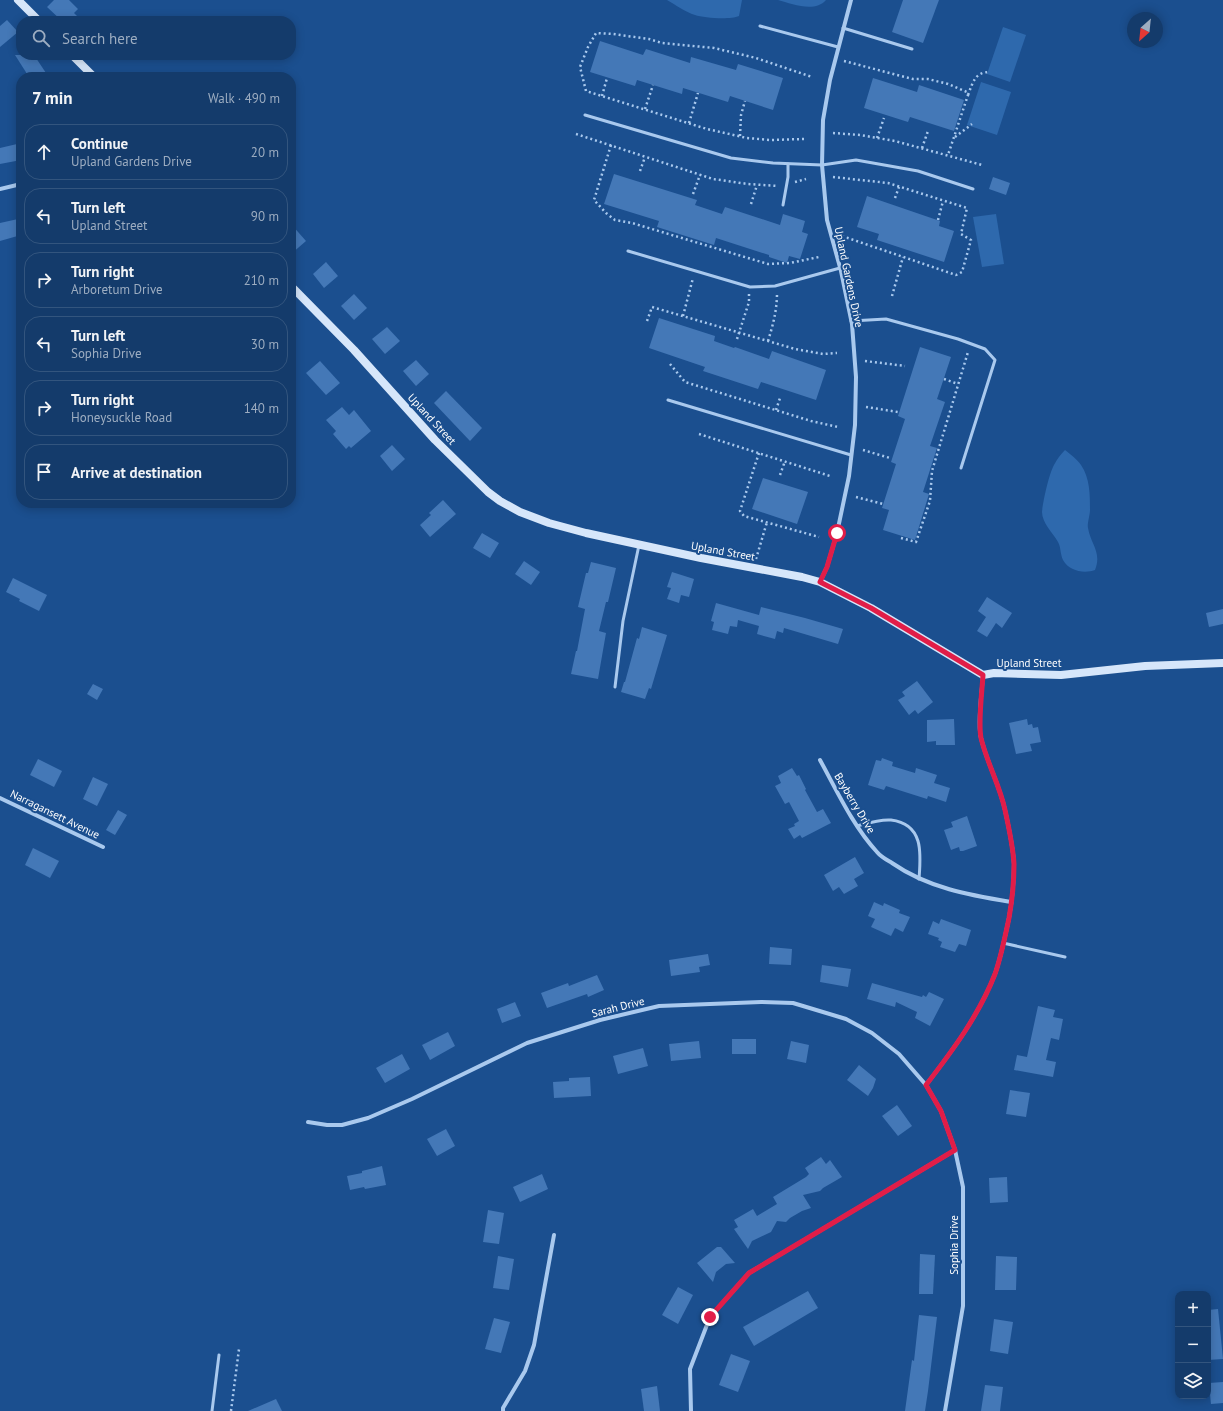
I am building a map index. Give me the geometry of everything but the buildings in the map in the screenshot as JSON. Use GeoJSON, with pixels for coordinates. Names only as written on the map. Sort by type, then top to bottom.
{"type":"FeatureCollection","features":[{"type":"Feature","properties":{"kind":"street"},"geometry":{"type":"LineString","coordinates":[[18,0],[34,16]]}},
{"type":"Feature","properties":{"kind":"street","name":"Upland Gardens Drive"},"geometry":{"type":"LineString","coordinates":[[820,582],[827,567],[837,533],[849,476],[854,425],[856,377],[851,321],[828,220],[822,165],[823,120],[838,47],[851,0]]}},
{"type":"Feature","properties":{"kind":"street"},"geometry":{"type":"LineString","coordinates":[[77,60],[89,72]]}},
{"type":"Feature","properties":{"kind":"street"},"geometry":{"type":"LineString","coordinates":[[0,189],[16,185]]}},
{"type":"Feature","properties":{"kind":"street","name":"Upland Street"},"geometry":{"type":"LineString","coordinates":[[296,291],[354,350],[435,440],[488,492],[500,501],[520,512],[549,523],[640,545],[701,558],[754,567],[820,582],[871,608],[983,675],[994,673],[1061,675],[1145,666],[1223,663]]}},
{"type":"Feature","properties":{"kind":"street"},"geometry":{"type":"LineString","coordinates":[[926,1085],[954,1050],[978,1011],[995,973],[1003,943],[1011,902],[1014,864],[1010,834],[1004,804],[981,737],[980,713],[983,675]]}},
{"type":"Feature","properties":{"kind":"street","name":"Bayberry Drive"},"geometry":{"type":"LineString","coordinates":[[820,760],[857,826],[878,854],[905,873],[928,883],[963,894],[1011,902]]}},
{"type":"Feature","properties":{"kind":"street","name":"Narragansett Avenue"},"geometry":{"type":"LineString","coordinates":[[0,798],[103,848]]}},
{"type":"Feature","properties":{"kind":"street","name":"Sarah Drive"},"geometry":{"type":"LineString","coordinates":[[308,1122],[326,1125],[342,1125],[368,1118],[412,1099],[527,1043],[600,1020],[659,1006],[768,1002],[793,1003],[819,1010],[846,1019],[872,1033],[899,1054],[926,1085]]}},
{"type":"Feature","properties":{"kind":"street","name":"Sophia Drive"},"geometry":{"type":"LineString","coordinates":[[926,1085],[941,1111],[955,1150],[963,1187],[963,1306],[945,1411]]}},
{"type":"Feature","properties":{"kind":"street"},"geometry":{"type":"LineString","coordinates":[[691,1411],[690,1368],[710,1317],[749,1273],[955,1150]]}},
{"type":"Feature","properties":{"kind":"street"},"geometry":{"type":"LineString","coordinates":[[503,1410],[525,1370],[534,1345],[554,1235]]}},
{"type":"Feature","properties":{"kind":"lane"},"geometry":{"type":"LineString","coordinates":[[760,26],[838,47]]}},
{"type":"Feature","properties":{"kind":"lane"},"geometry":{"type":"LineString","coordinates":[[843,28],[912,49]]}},
{"type":"Feature","properties":{"kind":"lane"},"geometry":{"type":"LineString","coordinates":[[585,115],[732,158],[773,163],[822,165],[856,160],[918,171],[973,189]]}},
{"type":"Feature","properties":{"kind":"lane"},"geometry":{"type":"LineString","coordinates":[[783,205],[788,177],[788,164]]}},
{"type":"Feature","properties":{"kind":"lane"},"geometry":{"type":"LineString","coordinates":[[628,251],[750,287],[777,285],[840,268]]}},
{"type":"Feature","properties":{"kind":"lane"},"geometry":{"type":"LineString","coordinates":[[851,321],[886,319],[970,343],[985,349],[995,360],[961,468]]}},
{"type":"Feature","properties":{"kind":"lane"},"geometry":{"type":"LineString","coordinates":[[668,400],[851,455]]}},
{"type":"Feature","properties":{"kind":"lane"},"geometry":{"type":"LineString","coordinates":[[615,687],[624,621],[640,545]]}},
{"type":"Feature","properties":{"kind":"lane"},"geometry":{"type":"LineString","coordinates":[[857,826],[890,820],[907,826],[914,831],[917,836],[920,849],[919,879]]}},
{"type":"Feature","properties":{"kind":"lane"},"geometry":{"type":"LineString","coordinates":[[1003,943],[1065,957]]}},
{"type":"Feature","properties":{"kind":"lane"},"geometry":{"type":"LineString","coordinates":[[212,1411],[219,1355]]}},
{"type":"Feature","properties":{"kind":"path"},"geometry":{"type":"LineString","coordinates":[[804,139],[770,140],[740,136],[689,123],[586,91],[580,67],[588,47],[596,33],[649,39],[662,43],[714,48],[756,58],[812,77]]}},
{"type":"Feature","properties":{"kind":"path"},"geometry":{"type":"LineString","coordinates":[[844,61],[913,79],[928,79],[948,84],[967,92],[968,95]]}},
{"type":"Feature","properties":{"kind":"path"},"geometry":{"type":"LineString","coordinates":[[948,155],[968,95],[975,79],[984,72],[990,72]]}},
{"type":"Feature","properties":{"kind":"path"},"geometry":{"type":"LineString","coordinates":[[602,96],[607,78]]}},
{"type":"Feature","properties":{"kind":"path"},"geometry":{"type":"LineString","coordinates":[[645,109],[653,85]]}},
{"type":"Feature","properties":{"kind":"path"},"geometry":{"type":"LineString","coordinates":[[689,123],[698,93]]}},
{"type":"Feature","properties":{"kind":"path"},"geometry":{"type":"LineString","coordinates":[[740,136],[741,115],[745,100]]}},
{"type":"Feature","properties":{"kind":"path"},"geometry":{"type":"LineString","coordinates":[[877,138],[884,118]]}},
{"type":"Feature","properties":{"kind":"path"},"geometry":{"type":"LineString","coordinates":[[954,137],[972,124]]}},
{"type":"Feature","properties":{"kind":"path"},"geometry":{"type":"LineString","coordinates":[[922,148],[928,131]]}},
{"type":"Feature","properties":{"kind":"path"},"geometry":{"type":"LineString","coordinates":[[833,133],[860,135],[895,141],[982,165]]}},
{"type":"Feature","properties":{"kind":"path"},"geometry":{"type":"LineString","coordinates":[[576,134],[713,179],[777,186],[806,179]]}},
{"type":"Feature","properties":{"kind":"path"},"geometry":{"type":"LineString","coordinates":[[611,145],[594,200],[615,220],[632,223],[768,264],[790,264],[819,257]]}},
{"type":"Feature","properties":{"kind":"path"},"geometry":{"type":"LineString","coordinates":[[640,171],[645,157]]}},
{"type":"Feature","properties":{"kind":"path"},"geometry":{"type":"LineString","coordinates":[[693,194],[700,175]]}},
{"type":"Feature","properties":{"kind":"path"},"geometry":{"type":"LineString","coordinates":[[833,177],[888,183],[967,208],[961,234],[971,240],[962,272],[956,275],[842,236]]}},
{"type":"Feature","properties":{"kind":"path"},"geometry":{"type":"LineString","coordinates":[[751,204],[757,185]]}},
{"type":"Feature","properties":{"kind":"path"},"geometry":{"type":"LineString","coordinates":[[895,198],[899,187]]}},
{"type":"Feature","properties":{"kind":"path"},"geometry":{"type":"LineString","coordinates":[[938,220],[943,201]]}},
{"type":"Feature","properties":{"kind":"path"},"geometry":{"type":"LineString","coordinates":[[892,296],[903,257]]}},
{"type":"Feature","properties":{"kind":"path"},"geometry":{"type":"LineString","coordinates":[[683,316],[695,270]]}},
{"type":"Feature","properties":{"kind":"path"},"geometry":{"type":"LineString","coordinates":[[768,341],[777,305],[777,285]]}},
{"type":"Feature","properties":{"kind":"path"},"geometry":{"type":"LineString","coordinates":[[737,339],[749,302],[750,287]]}},
{"type":"Feature","properties":{"kind":"path"},"geometry":{"type":"LineString","coordinates":[[647,322],[652,307],[795,349],[823,354],[837,354]]}},
{"type":"Feature","properties":{"kind":"path"},"geometry":{"type":"LineString","coordinates":[[902,538],[916,542],[923,523],[930,501],[932,471],[970,343]]}},
{"type":"Feature","properties":{"kind":"path"},"geometry":{"type":"LineString","coordinates":[[865,361],[906,366]]}},
{"type":"Feature","properties":{"kind":"path"},"geometry":{"type":"LineString","coordinates":[[670,364],[685,382],[776,411],[838,427]]}},
{"type":"Feature","properties":{"kind":"path"},"geometry":{"type":"LineString","coordinates":[[944,379],[958,384]]}},
{"type":"Feature","properties":{"kind":"path"},"geometry":{"type":"LineString","coordinates":[[776,411],[780,398]]}},
{"type":"Feature","properties":{"kind":"path"},"geometry":{"type":"LineString","coordinates":[[866,407],[898,412]]}},
{"type":"Feature","properties":{"kind":"path"},"geometry":{"type":"LineString","coordinates":[[699,434],[830,476]]}},
{"type":"Feature","properties":{"kind":"path"},"geometry":{"type":"LineString","coordinates":[[863,450],[890,458]]}},
{"type":"Feature","properties":{"kind":"path"},"geometry":{"type":"LineString","coordinates":[[759,453],[740,511],[744,516],[819,537]]}},
{"type":"Feature","properties":{"kind":"path"},"geometry":{"type":"LineString","coordinates":[[780,475],[785,461]]}},
{"type":"Feature","properties":{"kind":"path"},"geometry":{"type":"LineString","coordinates":[[856,497],[883,504]]}},
{"type":"Feature","properties":{"kind":"path"},"geometry":{"type":"LineString","coordinates":[[754,567],[766,522]]}},
{"type":"Feature","properties":{"kind":"path"},"geometry":{"type":"LineString","coordinates":[[231,1411],[240,1349]]}},
{"type":"Feature","properties":{"kind":"shaded area"},"geometry":{"type":"Polygon","coordinates":[[[667,0],[742,0],[739,16],[711,18],[695,15],[667,0]]]}},
{"type":"Feature","properties":{"kind":"shaded area"},"geometry":{"type":"Polygon","coordinates":[[[778,0],[826,0],[821,4],[810,7],[778,0]]]}},
{"type":"Feature","properties":{"kind":"shaded area"},"geometry":{"type":"Polygon","coordinates":[[[1003,27],[1026,35],[1010,82],[987,74],[1003,27]]]}},
{"type":"Feature","properties":{"kind":"shaded area"},"geometry":{"type":"Polygon","coordinates":[[[981,82],[1011,92],[997,135],[967,125],[981,82]]]}},
{"type":"Feature","properties":{"kind":"shaded area"},"geometry":{"type":"Polygon","coordinates":[[[996,214],[1004,264],[982,267],[973,217],[996,214]]]}},
{"type":"Feature","properties":{"kind":"shaded area"},"geometry":{"type":"Polygon","coordinates":[[[1065,450],[1081,465],[1088,481],[1090,493],[1090,512],[1088,528],[1097,553],[1097,564],[1095,570],[1086,572],[1077,571],[1066,564],[1062,558],[1058,542],[1042,516],[1046,488],[1052,469],[1056,461],[1065,450]]]}},
{"type":"Feature","properties":{"kind":"route"},"geometry":{"type":"LineString","coordinates":[[710,1317],[749,1273],[955,1150],[941,1111],[926,1085],[954,1050],[978,1011],[995,973],[1006,931],[1011,902],[1014,864],[1010,834],[1004,804],[981,737],[980,713],[983,675],[871,608],[820,582],[827,567],[837,533]]}}]}
